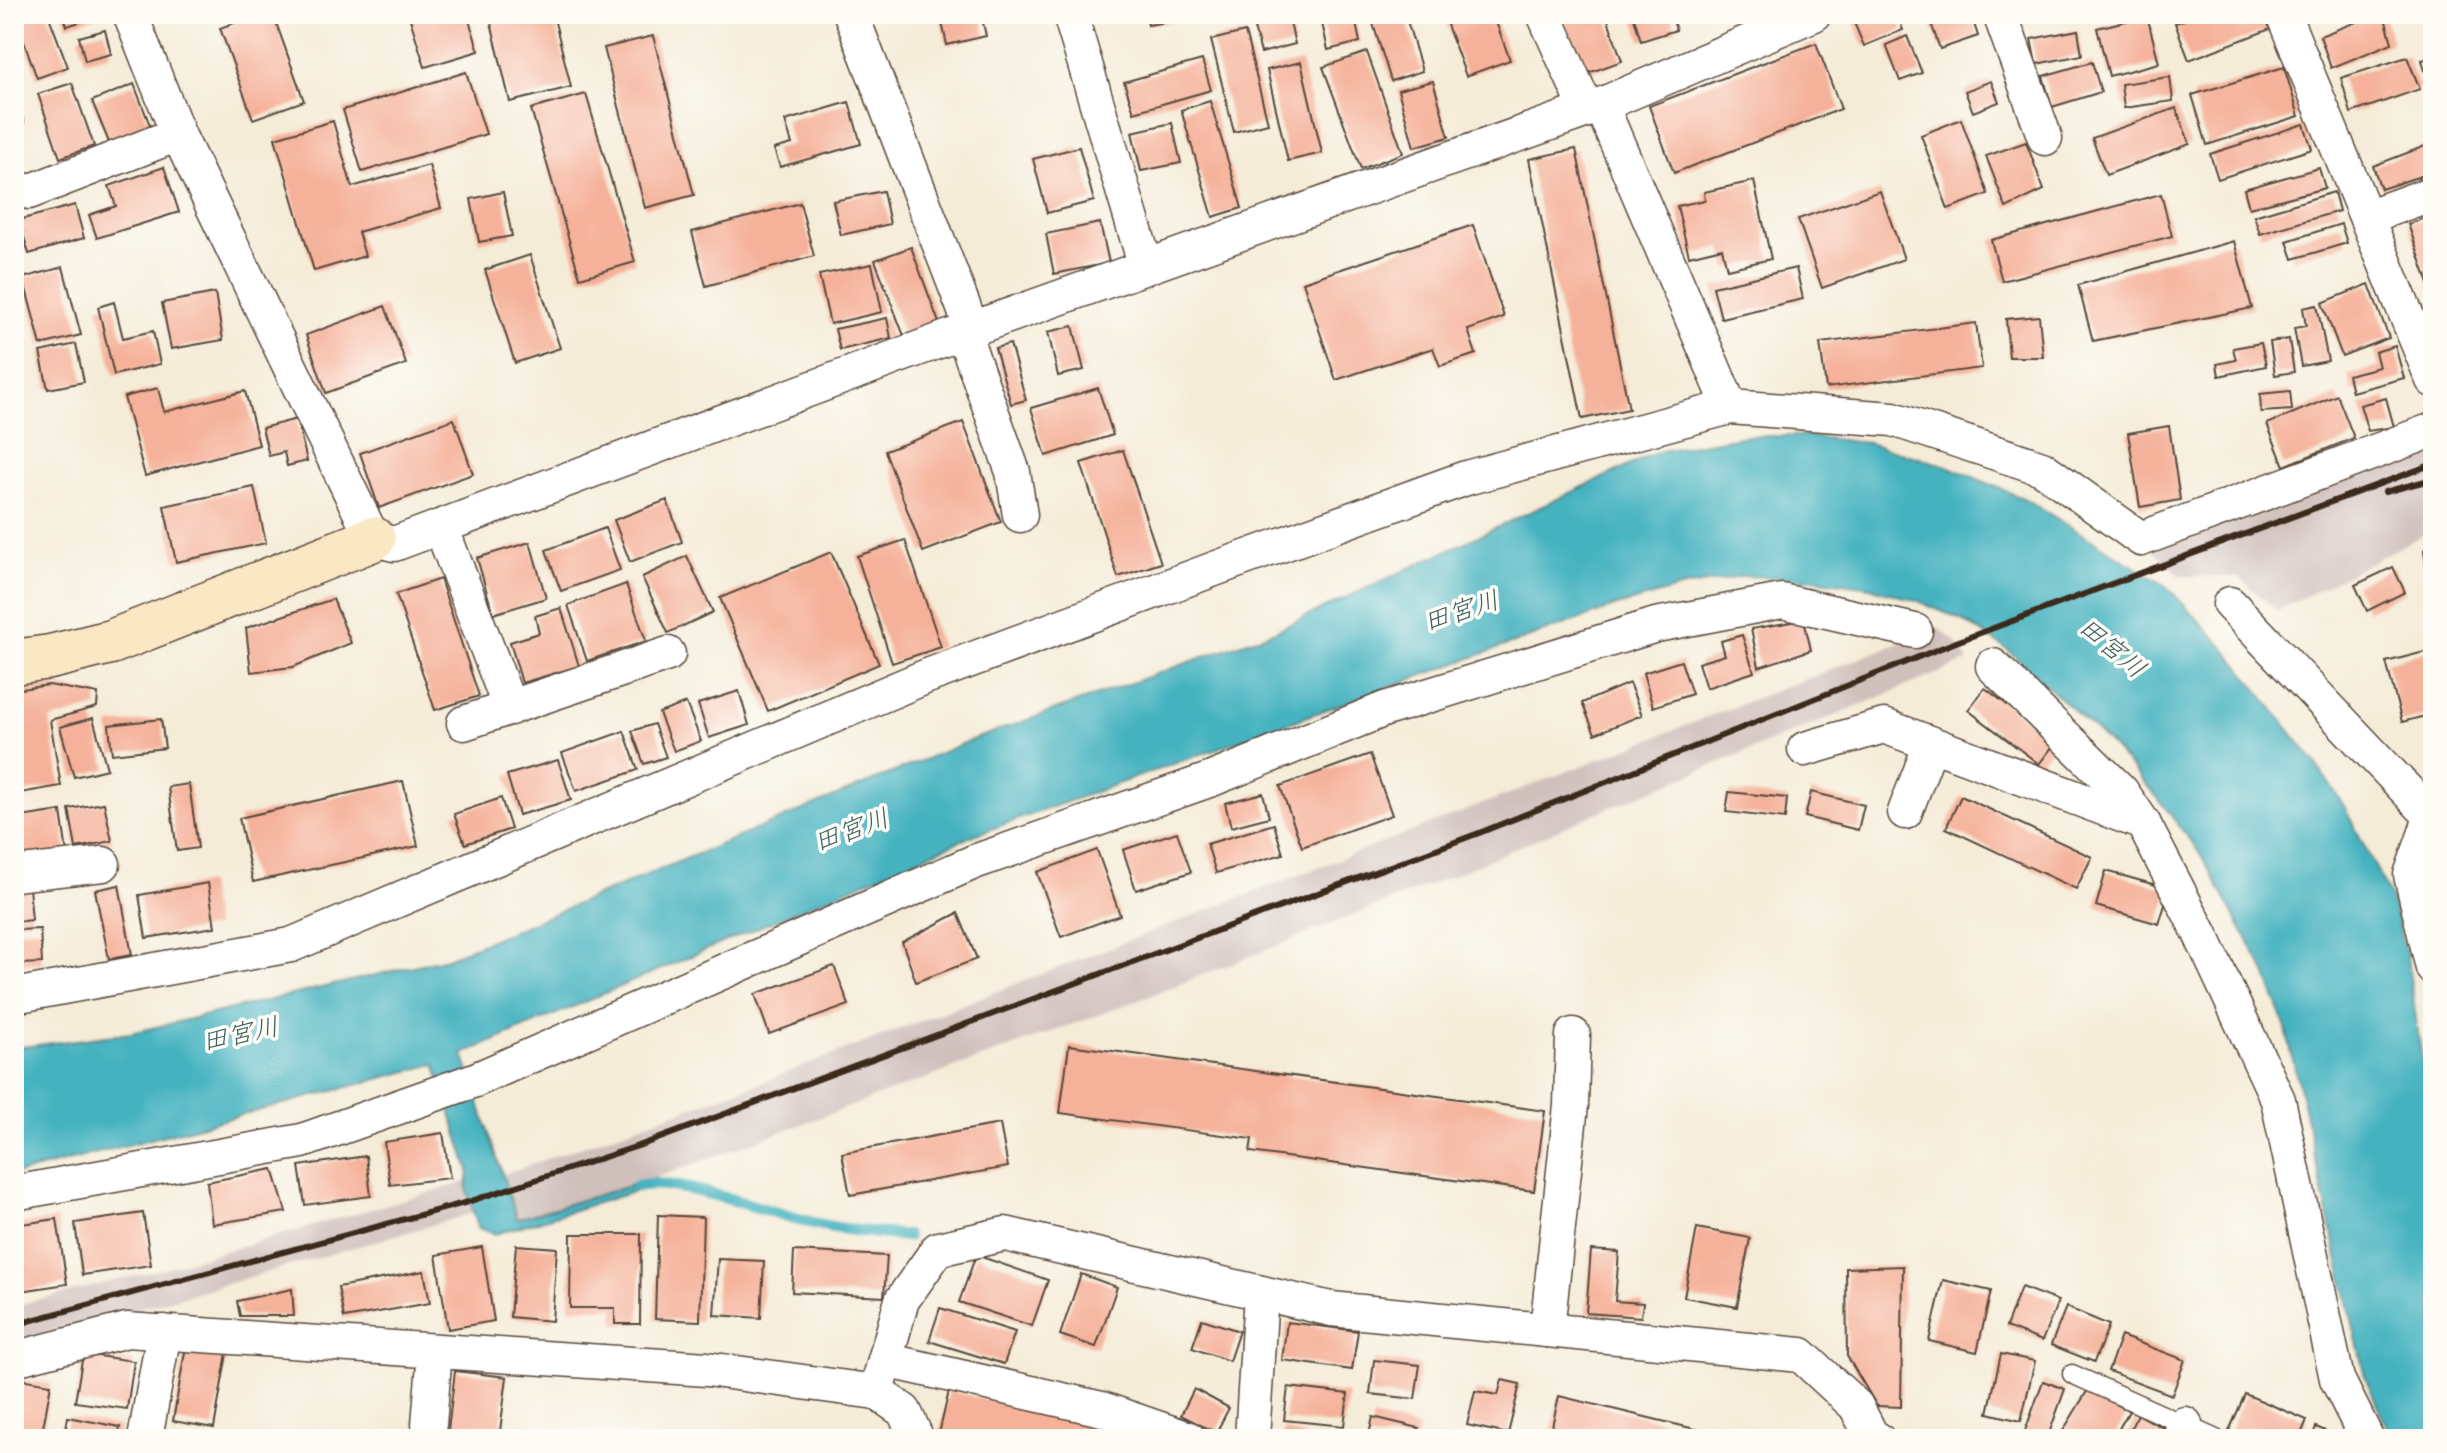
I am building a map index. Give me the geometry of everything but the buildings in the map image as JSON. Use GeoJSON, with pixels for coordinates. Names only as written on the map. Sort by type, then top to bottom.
{"type":"FeatureCollection","features":[{"type":"Feature","properties":{"kind":"street"},"geometry":{"type":"LineString","coordinates":[[130,14],[178,134],[373,539]]}},
{"type":"Feature","properties":{"kind":"street"},"geometry":{"type":"LineString","coordinates":[[851,14],[967,330],[1013,472],[1020,515]]}},
{"type":"Feature","properties":{"kind":"street"},"geometry":{"type":"LineString","coordinates":[[1070,14],[1146,267]]}},
{"type":"Feature","properties":{"kind":"street"},"geometry":{"type":"LineString","coordinates":[[1544,14],[1594,107],[1730,407]]}},
{"type":"Feature","properties":{"kind":"street"},"geometry":{"type":"LineString","coordinates":[[14,662],[111,642],[373,539],[394,544],[967,330],[1594,107],[1814,14]]}},
{"type":"Feature","properties":{"kind":"street"},"geometry":{"type":"LineString","coordinates":[[2000,14],[2045,138]]}},
{"type":"Feature","properties":{"kind":"street"},"geometry":{"type":"LineString","coordinates":[[2283,14],[2433,380]]}},
{"type":"Feature","properties":{"kind":"street"},"geometry":{"type":"LineString","coordinates":[[29,192],[178,134]]}},
{"type":"Feature","properties":{"kind":"street"},"geometry":{"type":"LineString","coordinates":[[2367,217],[2433,193]]}},
{"type":"Feature","properties":{"kind":"street"},"geometry":{"type":"LineString","coordinates":[[14,996],[291,945],[925,677],[1203,573],[1466,478],[1730,407],[1893,419],[2042,468],[2141,539],[2433,430]]}},
{"type":"Feature","properties":{"kind":"street"},"geometry":{"type":"LineString","coordinates":[[441,527],[510,708]]}},
{"type":"Feature","properties":{"kind":"street"},"geometry":{"type":"LineString","coordinates":[[14,1193],[302,1141],[475,1080],[974,862],[1212,779],[1385,709],[1641,629],[1782,601],[1915,631]]}},
{"type":"Feature","properties":{"kind":"street"},"geometry":{"type":"LineString","coordinates":[[2230,604],[2432,818],[2411,875],[2433,968]]}},
{"type":"Feature","properties":{"kind":"street"},"geometry":{"type":"LineString","coordinates":[[464,723],[668,654]]}},
{"type":"Feature","properties":{"kind":"street"},"geometry":{"type":"LineString","coordinates":[[1993,666],[2121,791],[2143,823],[2200,933],[2278,1100],[2337,1379],[2367,1439]]}},
{"type":"Feature","properties":{"kind":"street"},"geometry":{"type":"LineString","coordinates":[[1805,749],[1884,726],[2143,823]]}},
{"type":"Feature","properties":{"kind":"street"},"geometry":{"type":"LineString","coordinates":[[1905,812],[1931,744]]}},
{"type":"Feature","properties":{"kind":"street"},"geometry":{"type":"LineString","coordinates":[[14,874],[103,864]]}},
{"type":"Feature","properties":{"kind":"street"},"geometry":{"type":"LineString","coordinates":[[1547,1330],[1571,1105],[1573,1035]]}},
{"type":"Feature","properties":{"kind":"street"},"geometry":{"type":"LineString","coordinates":[[880,1376],[902,1300],[938,1249],[1005,1234],[1331,1309],[1801,1355],[1856,1406],[1864,1432]]}},
{"type":"Feature","properties":{"kind":"street"},"geometry":{"type":"LineString","coordinates":[[1252,1439],[1261,1293]]}},
{"type":"Feature","properties":{"kind":"street"},"geometry":{"type":"LineString","coordinates":[[14,1359],[127,1330],[707,1369],[880,1376],[1102,1409],[1189,1439]]}},
{"type":"Feature","properties":{"kind":"street"},"geometry":{"type":"LineString","coordinates":[[145,1439],[164,1332]]}},
{"type":"Feature","properties":{"kind":"street"},"geometry":{"type":"LineString","coordinates":[[429,1424],[435,1351]]}},
{"type":"Feature","properties":{"kind":"street"},"geometry":{"type":"LineString","coordinates":[[880,1376],[904,1411],[917,1439]]}},
{"type":"Feature","properties":{"kind":"lane"},"geometry":{"type":"LineString","coordinates":[[2072,1374],[2182,1431],[2216,1439]]}},
{"type":"Feature","properties":{"kind":"shaded area"},"geometry":{"type":"Polygon","coordinates":[[[2433,443],[2433,530],[2277,611],[2239,577],[2181,576],[2152,549],[2433,443]]]}},
{"type":"Feature","properties":{"kind":"shaded area"},"geometry":{"type":"Polygon","coordinates":[[[1938,628],[1956,642],[1968,661],[1594,814],[1442,880],[1155,994],[653,1179],[517,1219],[504,1174],[760,1083],[1938,628]]]}},
{"type":"Feature","properties":{"kind":"shaded area"},"geometry":{"type":"Polygon","coordinates":[[[469,1181],[467,1189],[474,1213],[14,1341],[14,1306],[162,1269],[469,1181]]]}},
{"type":"Feature","properties":{"kind":"water","name":"田宮川"},"geometry":{"type":"Polygon","coordinates":[[[1746,436],[1805,436],[1868,443],[1947,466],[2025,499],[2166,586],[2224,647],[2314,761],[2344,806],[2390,896],[2407,957],[2433,1135],[2433,1439],[2392,1439],[2365,1377],[2286,1029],[2266,973],[2201,855],[2157,797],[2108,742],[2008,650],[1962,620],[1920,602],[1870,587],[1813,579],[1746,576],[1684,587],[1617,606],[974,835],[463,1054],[517,1219],[653,1179],[647,1188],[495,1234],[478,1228],[467,1189],[469,1170],[435,1064],[14,1175],[14,1048],[131,1033],[447,958],[969,741],[1273,632],[1660,451],[1746,436]]]}},
{"type":"Feature","properties":{"kind":"waterway"},"geometry":{"type":"LineString","coordinates":[[637,1186],[675,1186],[803,1221],[907,1236]]}},
{"type":"Feature","properties":{"kind":"railway"},"geometry":{"type":"LineString","coordinates":[[14,1325],[468,1202],[644,1144],[1479,833],[1956,642],[2433,464]]}},
{"type":"Feature","properties":{"kind":"railway"},"geometry":{"type":"LineString","coordinates":[[2385,492],[2433,479]]}}]}
